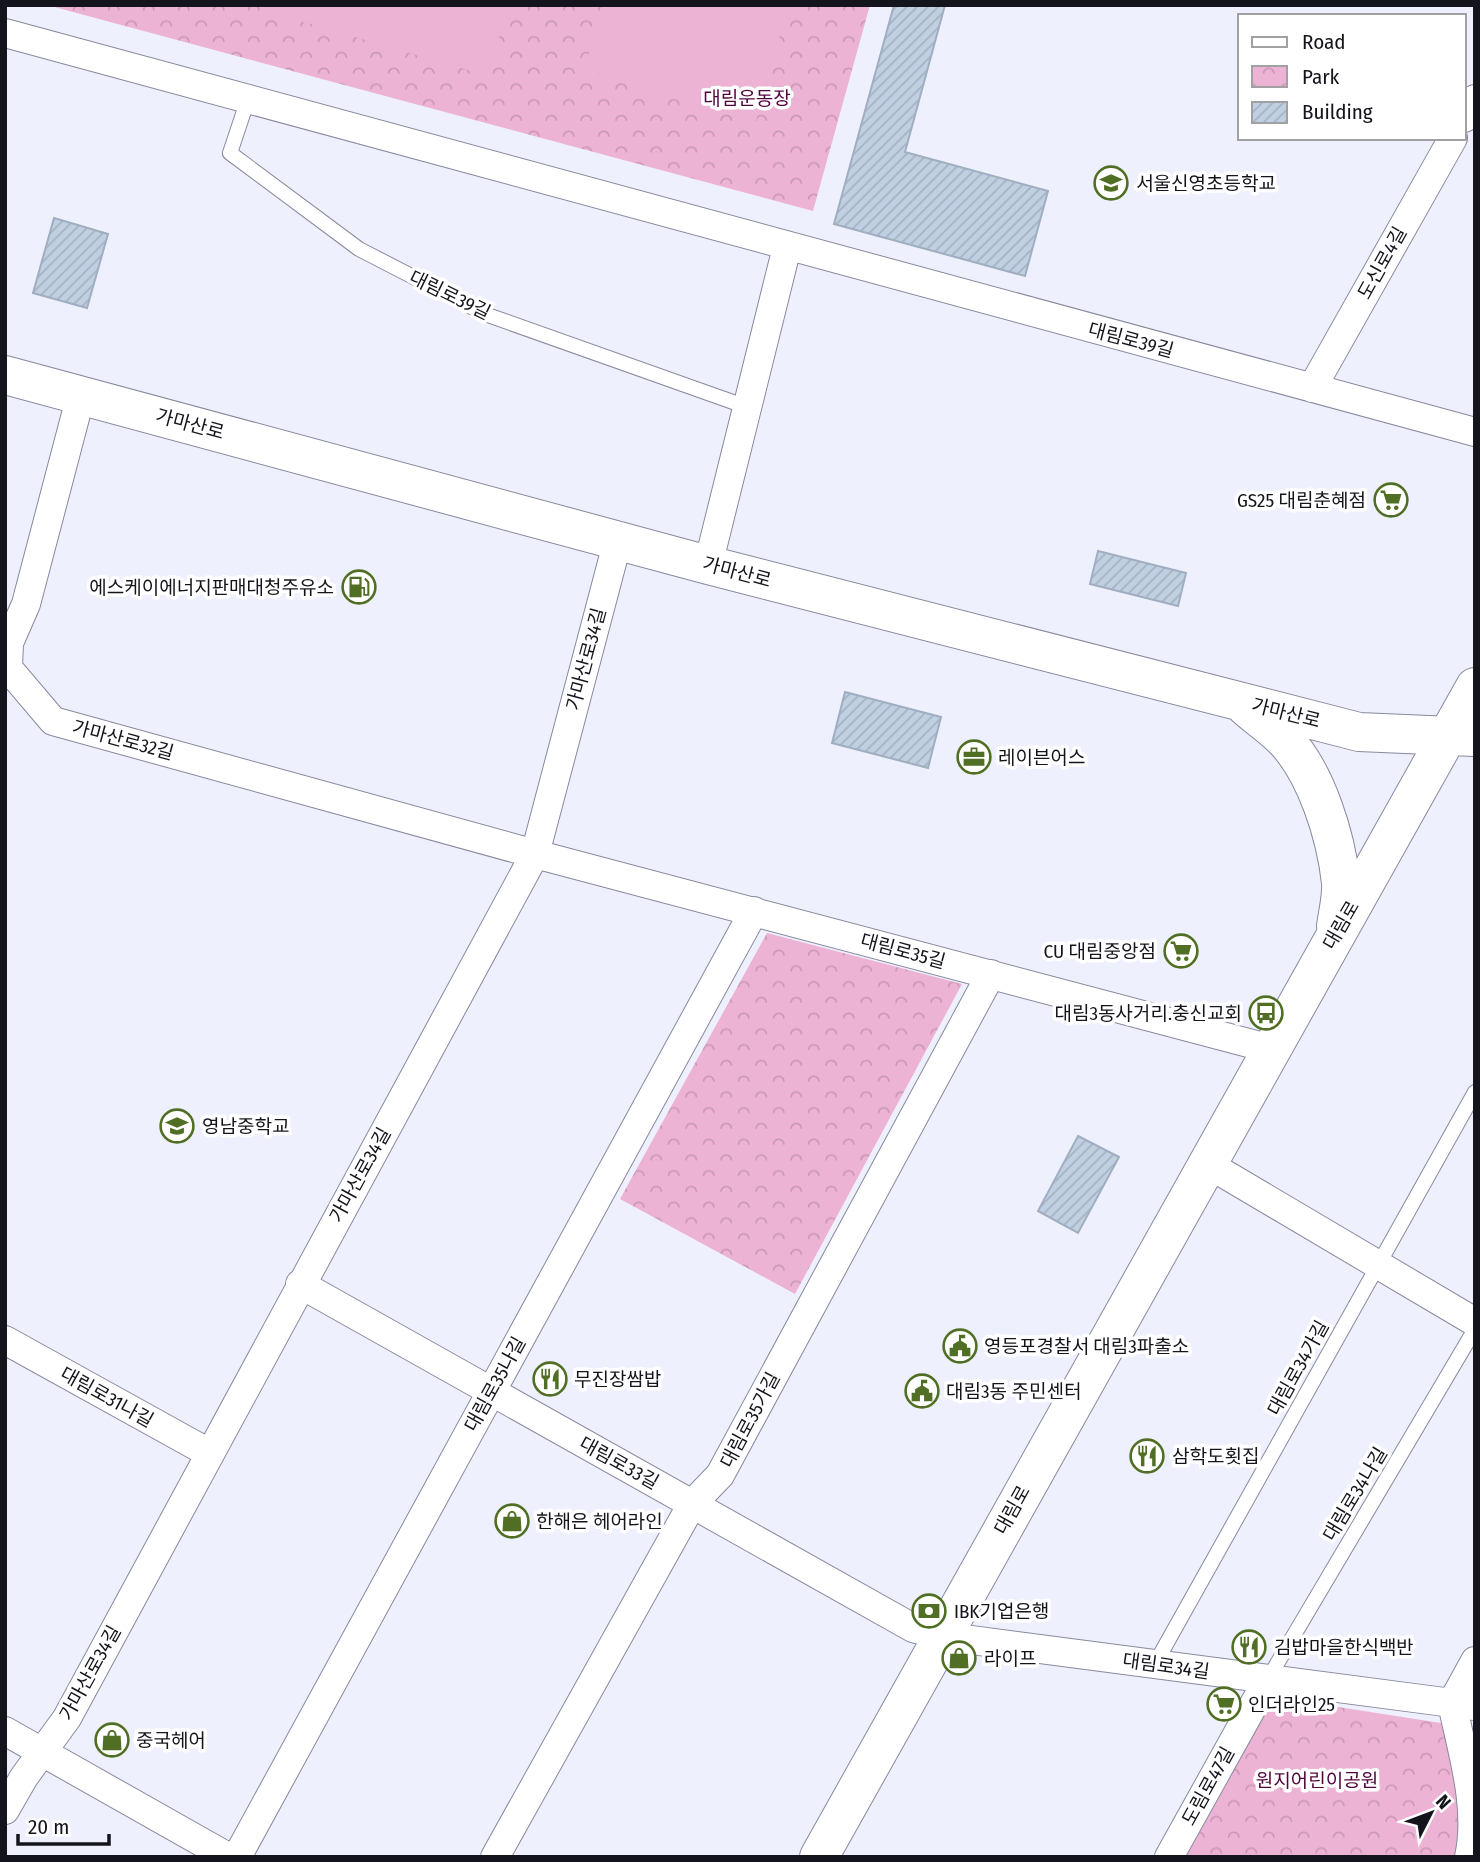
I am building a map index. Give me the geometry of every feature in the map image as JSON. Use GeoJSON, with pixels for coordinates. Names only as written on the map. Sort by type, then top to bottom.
{"type":"FeatureCollection","features":[{"type":"Feature","properties":{"kind":"main road","name":"가마산로"},"geometry":{"type":"LineString","coordinates":[[5,375],[708,565],[1359,732],[1462,736]]}},
{"type":"Feature","properties":{"kind":"main road","name":"대림로"},"geometry":{"type":"LineString","coordinates":[[819,1857],[1335,936],[1462,736],[1475,687]]}},
{"type":"Feature","properties":{"kind":"main road"},"geometry":{"type":"LineString","coordinates":[[1238,701],[1283,738],[1304,767],[1322,808],[1335,843],[1341,886],[1335,936]]}},
{"type":"Feature","properties":{"kind":"street","name":"대림로39길"},"geometry":{"type":"LineString","coordinates":[[5,33],[1475,432]]}},
{"type":"Feature","properties":{"kind":"street"},"geometry":{"type":"LineString","coordinates":[[1466,115],[1475,99]]}},
{"type":"Feature","properties":{"kind":"street","name":"도신로4길"},"geometry":{"type":"LineString","coordinates":[[1312,388],[1452,140]]}},
{"type":"Feature","properties":{"kind":"street"},"geometry":{"type":"LineString","coordinates":[[708,565],[787,247]]}},
{"type":"Feature","properties":{"kind":"street","name":"가마산로32길"},"geometry":{"type":"LineString","coordinates":[[81,395],[26,604],[9,643],[8,668],[52,721],[535,854]]}},
{"type":"Feature","properties":{"kind":"street","name":"가마산로34길"},"geometry":{"type":"LineString","coordinates":[[5,1810],[24,1777],[67,1718],[535,854],[618,540]]}},
{"type":"Feature","properties":{"kind":"street","name":"대림로35길"},"geometry":{"type":"LineString","coordinates":[[535,854],[1271,1049]]}},
{"type":"Feature","properties":{"kind":"street","name":"대림로35나길"},"geometry":{"type":"LineString","coordinates":[[237,1857],[754,911]]}},
{"type":"Feature","properties":{"kind":"street","name":"대림로35가길"},"geometry":{"type":"LineString","coordinates":[[495,1857],[692,1504],[720,1475],[991,974]]}},
{"type":"Feature","properties":{"kind":"street"},"geometry":{"type":"LineString","coordinates":[[1206,1163],[1475,1322]]}},
{"type":"Feature","properties":{"kind":"street","name":"대림로33길"},"geometry":{"type":"LineString","coordinates":[[300,1284],[913,1628],[941,1636]]}},
{"type":"Feature","properties":{"kind":"street","name":"대림로31나길"},"geometry":{"type":"LineString","coordinates":[[7,1345],[209,1453]]}},
{"type":"Feature","properties":{"kind":"street","name":"대림로34길"},"geometry":{"type":"LineString","coordinates":[[941,1636],[1463,1704]]}},
{"type":"Feature","properties":{"kind":"street"},"geometry":{"type":"LineString","coordinates":[[1469,1857],[1474,1825],[1463,1704],[1475,1661]]}},
{"type":"Feature","properties":{"kind":"street","name":"도림로47길"},"geometry":{"type":"LineString","coordinates":[[1168,1857],[1268,1679]]}},
{"type":"Feature","properties":{"kind":"street"},"geometry":{"type":"LineString","coordinates":[[5,1731],[228,1857]]}},
{"type":"Feature","properties":{"kind":"lane","name":"대림로39길"},"geometry":{"type":"LineString","coordinates":[[248,99],[230,153],[359,249],[485,314],[747,407]]}},
{"type":"Feature","properties":{"kind":"lane","name":"대림로34가길"},"geometry":{"type":"LineString","coordinates":[[1155,1664],[1475,1092]]}},
{"type":"Feature","properties":{"kind":"lane","name":"대림로34나길"},"geometry":{"type":"LineString","coordinates":[[1268,1679],[1475,1329]]}},
{"type":"Feature","properties":{"kind":"green space","name":"대림운동장"},"geometry":{"type":"Polygon","coordinates":[[[47,5],[870,5],[813,211],[47,5]]]}},
{"type":"Feature","properties":{"kind":"green space"},"geometry":{"type":"Polygon","coordinates":[[[264,5],[508,5],[488,76],[263,10],[264,5]]]}},
{"type":"Feature","properties":{"kind":"green space"},"geometry":{"type":"Polygon","coordinates":[[[605,5],[788,5],[756,121],[584,69],[605,5]]]}},
{"type":"Feature","properties":{"kind":"green space"},"geometry":{"type":"Polygon","coordinates":[[[767,933],[962,984],[795,1294],[620,1199],[767,933]]]}},
{"type":"Feature","properties":{"kind":"green space","name":"원지어린이공원"},"geometry":{"type":"Polygon","coordinates":[[[1274,1697],[1441,1723],[1462,1791],[1460,1857],[1186,1857],[1274,1697]]]}},
{"type":"Feature","properties":{"kind":"building"},"geometry":{"type":"Polygon","coordinates":[[[894,5],[945,5],[905,152],[1048,191],[1025,276],[834,224],[894,5]]]}},
{"type":"Feature","properties":{"kind":"building"},"geometry":{"type":"Polygon","coordinates":[[[54,218],[108,234],[87,308],[33,293],[54,218]]]}},
{"type":"Feature","properties":{"kind":"building"},"geometry":{"type":"Polygon","coordinates":[[[1098,551],[1186,573],[1178,606],[1090,584],[1098,551]]]}},
{"type":"Feature","properties":{"kind":"building"},"geometry":{"type":"Polygon","coordinates":[[[845,692],[941,717],[928,768],[832,743],[845,692]]]}},
{"type":"Feature","properties":{"kind":"building"},"geometry":{"type":"Polygon","coordinates":[[[1078,1136],[1119,1157],[1078,1233],[1038,1211],[1078,1136]]]}},
{"type":"Feature","properties":{"kind":"place","name":"서울신영초등학교"},"geometry":{"type":"Point","coordinates":[1111,183]}},
{"type":"Feature","properties":{"kind":"place","name":"GS25 대림춘혜점"},"geometry":{"type":"Point","coordinates":[1391,500]}},
{"type":"Feature","properties":{"kind":"place","name":"에스케이에너지판매대청주유소"},"geometry":{"type":"Point","coordinates":[359,587]}},
{"type":"Feature","properties":{"kind":"place","name":"레이븐어스"},"geometry":{"type":"Point","coordinates":[974,757]}},
{"type":"Feature","properties":{"kind":"place","name":"CU 대림중앙점"},"geometry":{"type":"Point","coordinates":[1181,951]}},
{"type":"Feature","properties":{"kind":"place","name":"대림3동사거리.충신교회"},"geometry":{"type":"Point","coordinates":[1266,1013]}},
{"type":"Feature","properties":{"kind":"place","name":"영남중학교"},"geometry":{"type":"Point","coordinates":[177,1126]}},
{"type":"Feature","properties":{"kind":"place","name":"영등포경찰서 대림3파출소"},"geometry":{"type":"Point","coordinates":[960,1346]}},
{"type":"Feature","properties":{"kind":"place","name":"무진장쌈밥"},"geometry":{"type":"Point","coordinates":[550,1379]}},
{"type":"Feature","properties":{"kind":"place","name":"대림3동 주민센터"},"geometry":{"type":"Point","coordinates":[922,1391]}},
{"type":"Feature","properties":{"kind":"place","name":"삼학도횟집"},"geometry":{"type":"Point","coordinates":[1147,1456]}},
{"type":"Feature","properties":{"kind":"place","name":"한해은 헤어라인"},"geometry":{"type":"Point","coordinates":[512,1521]}},
{"type":"Feature","properties":{"kind":"place","name":"IBK기업은행"},"geometry":{"type":"Point","coordinates":[929,1611]}},
{"type":"Feature","properties":{"kind":"place","name":"김밥마을한식백반"},"geometry":{"type":"Point","coordinates":[1249,1647]}},
{"type":"Feature","properties":{"kind":"place","name":"라이프"},"geometry":{"type":"Point","coordinates":[959,1658]}},
{"type":"Feature","properties":{"kind":"place","name":"인더라인25"},"geometry":{"type":"Point","coordinates":[1224,1704]}},
{"type":"Feature","properties":{"kind":"place","name":"중국헤어"},"geometry":{"type":"Point","coordinates":[112,1740]}}]}
